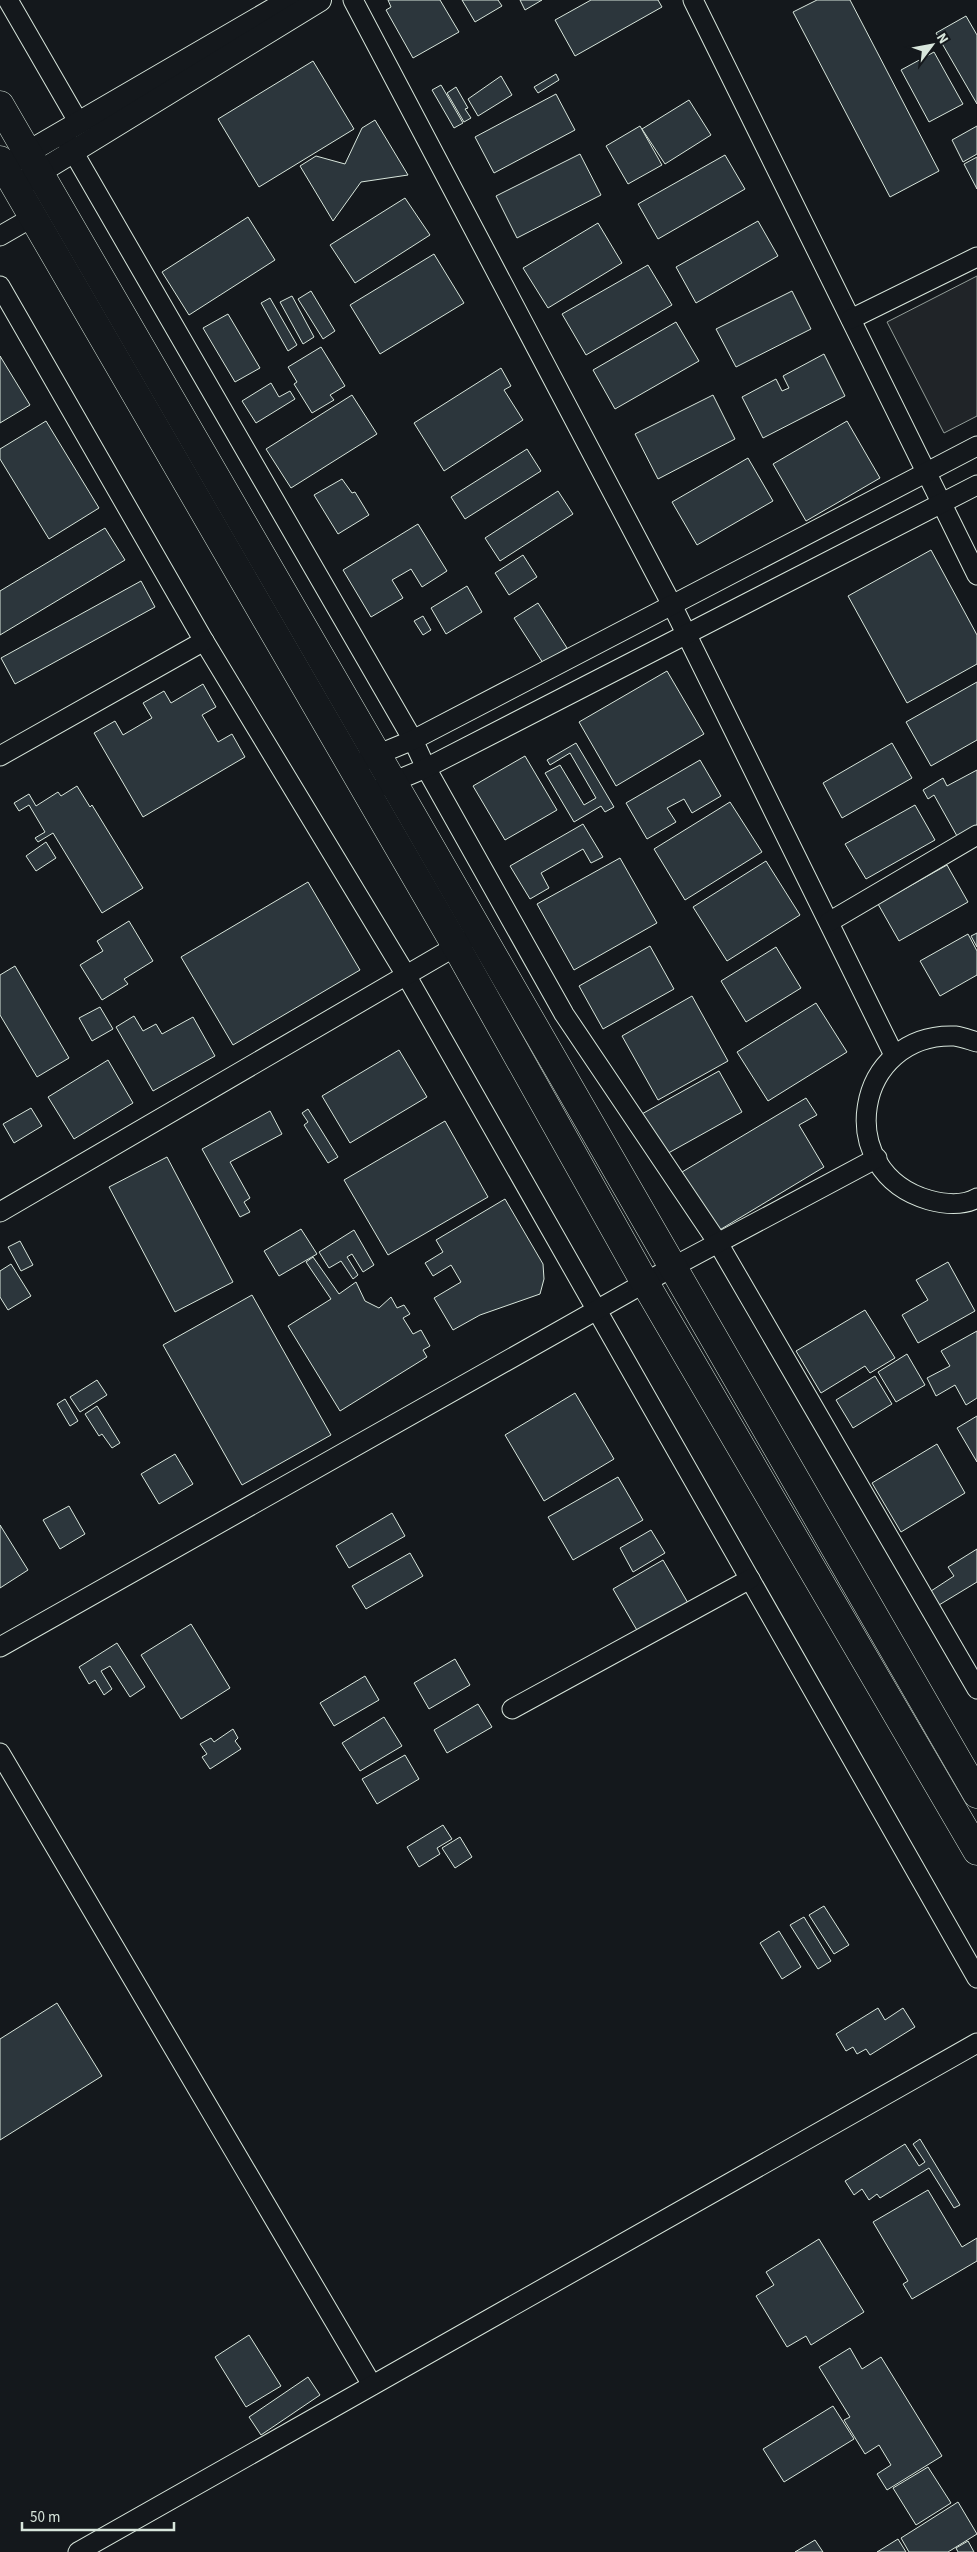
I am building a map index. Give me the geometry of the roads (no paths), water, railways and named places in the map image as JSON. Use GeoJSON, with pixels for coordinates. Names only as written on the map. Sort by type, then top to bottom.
{"type":"FeatureCollection","features":[{"type":"Feature","properties":{"kind":"main road"},"geometry":{"type":"LineString","coordinates":[[0,105],[392,782],[467,939],[645,1283],[977,1851]]}},
{"type":"Feature","properties":{"kind":"main road"},"geometry":{"type":"LineString","coordinates":[[7,171],[368,794],[467,939],[671,1268],[975,1788]]}},
{"type":"Feature","properties":{"kind":"street"},"geometry":{"type":"LineString","coordinates":[[8,0],[71,128],[74,153],[413,740],[426,768],[564,1014],[718,1243],[977,1690]]}},
{"type":"Feature","properties":{"kind":"street"},"geometry":{"type":"LineString","coordinates":[[34,163],[71,128],[290,0]]}},
{"type":"Feature","properties":{"kind":"street"},"geometry":{"type":"LineString","coordinates":[[7,171],[74,153],[320,0]]}},
{"type":"Feature","properties":{"kind":"street"},"geometry":{"type":"LineString","coordinates":[[353,0],[672,605],[894,1056]]}},
{"type":"Feature","properties":{"kind":"street"},"geometry":{"type":"LineString","coordinates":[[693,0],[977,576]]}},
{"type":"Feature","properties":{"kind":"street"},"geometry":{"type":"LineString","coordinates":[[0,236],[33,217]]}},
{"type":"Feature","properties":{"kind":"street"},"geometry":{"type":"LineString","coordinates":[[851,319],[977,257]]}},
{"type":"Feature","properties":{"kind":"street"},"geometry":{"type":"LineString","coordinates":[[0,286],[204,640],[406,975],[977,1978]]}},
{"type":"Feature","properties":{"kind":"street"},"geometry":{"type":"LineString","coordinates":[[352,767],[376,754],[413,740],[977,446]]}},
{"type":"Feature","properties":{"kind":"street"},"geometry":{"type":"LineString","coordinates":[[368,794],[426,768],[977,485]]}},
{"type":"Feature","properties":{"kind":"street"},"geometry":{"type":"LineString","coordinates":[[0,756],[204,640]]}},
{"type":"Feature","properties":{"kind":"street"},"geometry":{"type":"LineString","coordinates":[[828,922],[977,835]]}},
{"type":"Feature","properties":{"kind":"street"},"geometry":{"type":"LineString","coordinates":[[0,1212],[467,939]]}},
{"type":"Feature","properties":{"kind":"street"},"geometry":{"type":"LineString","coordinates":[[975,1204],[942,1204],[911,1195],[885,1174],[867,1139],[865,1113],[874,1081],[894,1056],[925,1039],[956,1036],[977,1042]]}},
{"type":"Feature","properties":{"kind":"street"},"geometry":{"type":"LineString","coordinates":[[0,1647],[671,1268],[877,1158]]}},
{"type":"Feature","properties":{"kind":"street"},"geometry":{"type":"LineString","coordinates":[[512,1709],[750,1579]]}},
{"type":"Feature","properties":{"kind":"street"},"geometry":{"type":"LineString","coordinates":[[0,1754],[372,2385]]}},
{"type":"Feature","properties":{"kind":"street"},"geometry":{"type":"LineString","coordinates":[[947,1800],[975,1788]]}},
{"type":"Feature","properties":{"kind":"street"},"geometry":{"type":"LineString","coordinates":[[78,2552],[977,2043]]}}]}
